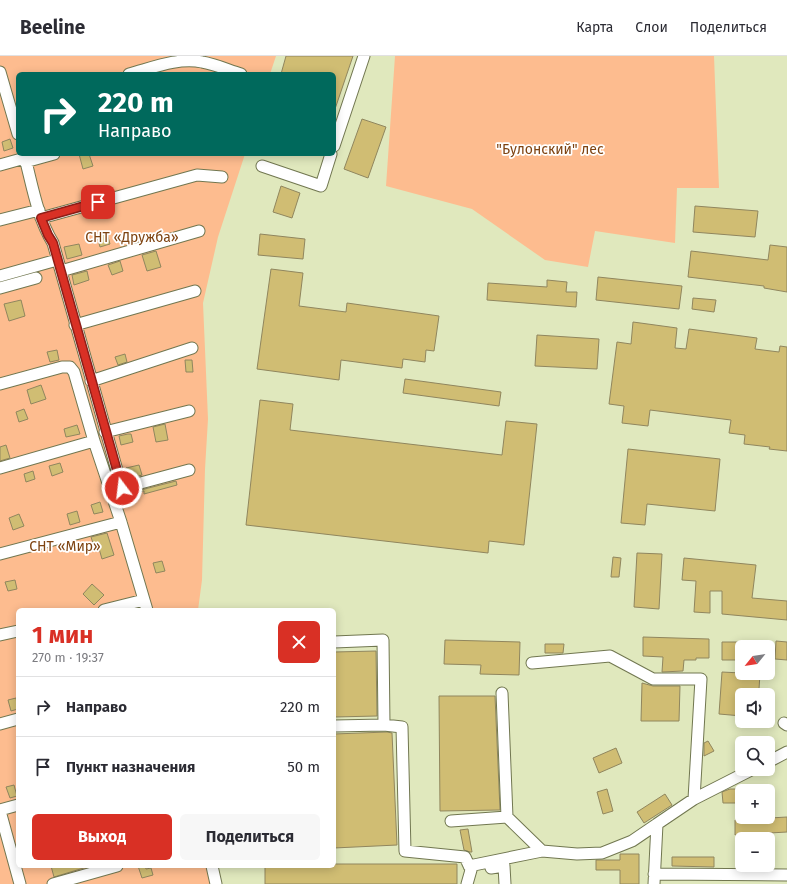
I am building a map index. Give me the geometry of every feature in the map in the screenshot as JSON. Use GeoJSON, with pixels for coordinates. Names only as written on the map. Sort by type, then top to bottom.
{"type":"FeatureCollection","features":[{"type":"Feature","properties":{"kind":"lane"},"geometry":{"type":"LineString","coordinates":[[336,140],[364,56]]}},
{"type":"Feature","properties":{"kind":"lane"},"geometry":{"type":"LineString","coordinates":[[136,72],[170,63],[184,61],[202,62],[234,72]]}},
{"type":"Feature","properties":{"kind":"lane"},"geometry":{"type":"LineString","coordinates":[[0,72],[16,128]]}},
{"type":"Feature","properties":{"kind":"lane"},"geometry":{"type":"LineString","coordinates":[[0,165],[25,158],[40,156]]}},
{"type":"Feature","properties":{"kind":"lane"},"geometry":{"type":"LineString","coordinates":[[262,166],[321,186],[330,156]]}},
{"type":"Feature","properties":{"kind":"lane"},"geometry":{"type":"LineString","coordinates":[[25,158],[40,214],[48,235],[53,243],[122,488],[189,470]]}},
{"type":"Feature","properties":{"kind":"lane"},"geometry":{"type":"LineString","coordinates":[[0,220],[40,214],[197,175],[222,177]]}},
{"type":"Feature","properties":{"kind":"lane"},"geometry":{"type":"LineString","coordinates":[[0,276],[59,266],[199,231]]}},
{"type":"Feature","properties":{"kind":"lane"},"geometry":{"type":"LineString","coordinates":[[0,288],[36,278]]}},
{"type":"Feature","properties":{"kind":"lane"},"geometry":{"type":"LineString","coordinates":[[75,325],[195,291]]}},
{"type":"Feature","properties":{"kind":"lane"},"geometry":{"type":"LineString","coordinates":[[91,381],[192,348]]}},
{"type":"Feature","properties":{"kind":"lane"},"geometry":{"type":"LineString","coordinates":[[0,384],[62,367],[70,367],[74,372],[94,441],[146,605],[121,608]]}},
{"type":"Feature","properties":{"kind":"lane"},"geometry":{"type":"LineString","coordinates":[[105,432],[189,411]]}},
{"type":"Feature","properties":{"kind":"lane"},"geometry":{"type":"LineString","coordinates":[[0,468],[94,441]]}},
{"type":"Feature","properties":{"kind":"lane"},"geometry":{"type":"LineString","coordinates":[[0,554],[120,522]]}},
{"type":"Feature","properties":{"kind":"lane"},"geometry":{"type":"LineString","coordinates":[[0,635],[16,631]]}},
{"type":"Feature","properties":{"kind":"lane"},"geometry":{"type":"LineString","coordinates":[[336,642],[383,640],[384,725]]}},
{"type":"Feature","properties":{"kind":"lane"},"geometry":{"type":"LineString","coordinates":[[532,663],[610,656],[653,679],[700,679],[694,799]]}},
{"type":"Feature","properties":{"kind":"lane"},"geometry":{"type":"LineString","coordinates":[[502,693],[507,817],[542,851]]}},
{"type":"Feature","properties":{"kind":"lane"},"geometry":{"type":"LineString","coordinates":[[0,724],[16,720]]}},
{"type":"Feature","properties":{"kind":"lane"},"geometry":{"type":"LineString","coordinates":[[336,726],[384,725],[402,727],[405,851],[465,857],[470,868],[467,884]]}},
{"type":"Feature","properties":{"kind":"lane"},"geometry":{"type":"LineString","coordinates":[[775,758],[787,752]]}},
{"type":"Feature","properties":{"kind":"lane"},"geometry":{"type":"LineString","coordinates":[[470,868],[542,851],[577,854],[602,853],[632,841],[694,799],[740,776]]}},
{"type":"Feature","properties":{"kind":"lane"},"geometry":{"type":"LineString","coordinates":[[16,806],[0,814],[20,884]]}},
{"type":"Feature","properties":{"kind":"lane"},"geometry":{"type":"LineString","coordinates":[[451,821],[507,817]]}},
{"type":"Feature","properties":{"kind":"lane"},"geometry":{"type":"LineString","coordinates":[[657,824],[654,879],[787,875]]}},
{"type":"Feature","properties":{"kind":"lane"},"geometry":{"type":"LineString","coordinates":[[470,868],[504,866],[505,884]]}},
{"type":"Feature","properties":{"kind":"lane"},"geometry":{"type":"LineString","coordinates":[[53,884],[110,868]]}},
{"type":"Feature","properties":{"kind":"lane"},"geometry":{"type":"LineString","coordinates":[[212,868],[216,884]]}},
{"type":"Feature","properties":{"kind":"green space","name":"СНТ «Дружба»"},"geometry":{"type":"Polygon","coordinates":[[[0,56],[276,56],[271,72],[16,72],[16,156],[244,156],[218,237],[203,303],[208,419],[202,580],[198,608],[16,608],[16,868],[218,868],[220,884],[0,884],[0,56]]]}},
{"type":"Feature","properties":{"kind":"green space","name":"\"Булонский\" лес"},"geometry":{"type":"Polygon","coordinates":[[[395,56],[714,56],[719,188],[677,188],[675,243],[595,231],[588,267],[545,260],[472,209],[386,186],[395,56]]]}},
{"type":"Feature","properties":{"kind":"building"},"geometry":{"type":"Polygon","coordinates":[[[286,56],[353,56],[336,106],[336,72],[282,72],[286,56]]]}},
{"type":"Feature","properties":{"kind":"building"},"geometry":{"type":"Polygon","coordinates":[[[362,119],[386,127],[368,178],[344,169],[362,119]]]}},
{"type":"Feature","properties":{"kind":"building"},"geometry":{"type":"Polygon","coordinates":[[[10,139],[13,148],[4,151],[2,142],[10,139]]]}},
{"type":"Feature","properties":{"kind":"building"},"geometry":{"type":"Polygon","coordinates":[[[80,156],[90,156],[93,166],[83,169],[80,156]]]}},
{"type":"Feature","properties":{"kind":"building"},"geometry":{"type":"Polygon","coordinates":[[[281,186],[300,193],[292,218],[273,212],[281,186]]]}},
{"type":"Feature","properties":{"kind":"building"},"geometry":{"type":"Polygon","coordinates":[[[695,206],[758,211],[755,237],[693,232],[695,206]]]}},
{"type":"Feature","properties":{"kind":"building"},"geometry":{"type":"Polygon","coordinates":[[[107,233],[110,244],[100,247],[97,236],[107,233]]]}},
{"type":"Feature","properties":{"kind":"building"},"geometry":{"type":"Polygon","coordinates":[[[260,234],[305,239],[303,259],[258,255],[260,234]]]}},
{"type":"Feature","properties":{"kind":"building"},"geometry":{"type":"Polygon","coordinates":[[[79,244],[82,255],[67,259],[64,247],[79,244]]]}},
{"type":"Feature","properties":{"kind":"building"},"geometry":{"type":"Polygon","coordinates":[[[770,245],[787,247],[787,292],[764,288],[764,286],[688,277],[691,251],[768,260],[770,245]]]}},
{"type":"Feature","properties":{"kind":"building"},"geometry":{"type":"Polygon","coordinates":[[[156,251],[161,267],[147,271],[142,255],[156,251]]]}},
{"type":"Feature","properties":{"kind":"building"},"geometry":{"type":"Polygon","coordinates":[[[120,261],[123,271],[112,275],[108,265],[120,261]]]}},
{"type":"Feature","properties":{"kind":"building"},"geometry":{"type":"Polygon","coordinates":[[[271,269],[303,273],[299,306],[346,312],[347,303],[439,316],[434,351],[426,350],[425,362],[403,359],[402,368],[341,360],[339,380],[257,369],[271,269]]]}},
{"type":"Feature","properties":{"kind":"building"},"geometry":{"type":"Polygon","coordinates":[[[87,271],[89,280],[74,285],[72,275],[87,271]]]}},
{"type":"Feature","properties":{"kind":"building"},"geometry":{"type":"Polygon","coordinates":[[[598,277],[682,286],[679,309],[596,300],[598,277]]]}},
{"type":"Feature","properties":{"kind":"building"},"geometry":{"type":"Polygon","coordinates":[[[547,280],[567,282],[566,292],[577,292],[576,307],[487,300],[488,283],[547,287],[547,280]]]}},
{"type":"Feature","properties":{"kind":"building"},"geometry":{"type":"Polygon","coordinates":[[[693,298],[716,300],[714,312],[692,309],[693,298]]]}},
{"type":"Feature","properties":{"kind":"building"},"geometry":{"type":"Polygon","coordinates":[[[21,300],[25,316],[9,321],[4,304],[21,300]]]}},
{"type":"Feature","properties":{"kind":"building"},"geometry":{"type":"Polygon","coordinates":[[[633,322],[677,328],[675,348],[686,349],[689,329],[757,338],[755,349],[779,352],[780,346],[787,347],[787,451],[769,449],[770,447],[744,444],[745,435],[729,433],[731,420],[650,410],[648,426],[622,423],[624,406],[609,404],[617,342],[631,344],[633,322]]]}},
{"type":"Feature","properties":{"kind":"building"},"geometry":{"type":"Polygon","coordinates":[[[537,335],[599,339],[597,369],[535,366],[537,335]]]}},
{"type":"Feature","properties":{"kind":"building"},"geometry":{"type":"Polygon","coordinates":[[[57,350],[59,360],[50,362],[47,352],[57,350]]]}},
{"type":"Feature","properties":{"kind":"building"},"geometry":{"type":"Polygon","coordinates":[[[125,354],[127,362],[118,365],[115,357],[125,354]]]}},
{"type":"Feature","properties":{"kind":"building"},"geometry":{"type":"Polygon","coordinates":[[[185,360],[192,360],[193,372],[186,372],[185,360]]]}},
{"type":"Feature","properties":{"kind":"building"},"geometry":{"type":"Polygon","coordinates":[[[405,379],[501,392],[499,406],[403,393],[405,379]]]}},
{"type":"Feature","properties":{"kind":"building"},"geometry":{"type":"Polygon","coordinates":[[[41,385],[46,399],[31,404],[27,390],[41,385]]]}},
{"type":"Feature","properties":{"kind":"building"},"geometry":{"type":"Polygon","coordinates":[[[260,400],[293,404],[290,430],[502,455],[506,421],[537,424],[524,545],[489,541],[488,553],[246,525],[260,400]]]}},
{"type":"Feature","properties":{"kind":"building"},"geometry":{"type":"Polygon","coordinates":[[[24,409],[28,419],[19,422],[16,412],[24,409]]]}},
{"type":"Feature","properties":{"kind":"building"},"geometry":{"type":"Polygon","coordinates":[[[165,424],[168,440],[156,442],[153,427],[165,424]]]}},
{"type":"Feature","properties":{"kind":"building"},"geometry":{"type":"Polygon","coordinates":[[[77,425],[80,434],[66,437],[64,429],[77,425]]]}},
{"type":"Feature","properties":{"kind":"building"},"geometry":{"type":"Polygon","coordinates":[[[131,434],[133,442],[121,445],[119,436],[131,434]]]}},
{"type":"Feature","properties":{"kind":"building"},"geometry":{"type":"Polygon","coordinates":[[[6,445],[10,458],[0,461],[0,447],[6,445]]]}},
{"type":"Feature","properties":{"kind":"building"},"geometry":{"type":"Polygon","coordinates":[[[628,449],[720,459],[715,511],[647,504],[645,525],[621,523],[628,449]]]}},
{"type":"Feature","properties":{"kind":"building"},"geometry":{"type":"Polygon","coordinates":[[[60,463],[63,472],[52,476],[49,466],[60,463]]]}},
{"type":"Feature","properties":{"kind":"building"},"geometry":{"type":"Polygon","coordinates":[[[139,465],[142,475],[129,479],[126,468],[139,465]]]}},
{"type":"Feature","properties":{"kind":"building"},"geometry":{"type":"Polygon","coordinates":[[[33,471],[35,479],[26,482],[24,474],[33,471]]]}},
{"type":"Feature","properties":{"kind":"building"},"geometry":{"type":"Polygon","coordinates":[[[176,481],[177,485],[144,494],[144,491],[133,493],[133,492],[176,481]]]}},
{"type":"Feature","properties":{"kind":"building"},"geometry":{"type":"Polygon","coordinates":[[[100,502],[103,512],[94,514],[91,505],[100,502]]]}},
{"type":"Feature","properties":{"kind":"building"},"geometry":{"type":"Polygon","coordinates":[[[77,511],[80,522],[70,525],[67,514],[77,511]]]}},
{"type":"Feature","properties":{"kind":"building"},"geometry":{"type":"Polygon","coordinates":[[[19,514],[24,526],[13,530],[9,518],[19,514]]]}},
{"type":"Feature","properties":{"kind":"building"},"geometry":{"type":"Polygon","coordinates":[[[107,533],[114,555],[102,559],[98,545],[94,546],[91,537],[107,533]]]}},
{"type":"Feature","properties":{"kind":"building"},"geometry":{"type":"Polygon","coordinates":[[[637,553],[662,554],[659,609],[634,607],[637,553]]]}},
{"type":"Feature","properties":{"kind":"building"},"geometry":{"type":"Polygon","coordinates":[[[613,557],[621,558],[619,577],[611,577],[613,557]]]}},
{"type":"Feature","properties":{"kind":"building"},"geometry":{"type":"Polygon","coordinates":[[[684,558],[756,565],[752,598],[787,601],[787,620],[722,614],[722,591],[710,591],[710,613],[694,612],[696,581],[682,580],[684,558]]]}},
{"type":"Feature","properties":{"kind":"building"},"geometry":{"type":"Polygon","coordinates":[[[162,561],[165,571],[156,573],[153,563],[162,561]]]}},
{"type":"Feature","properties":{"kind":"building"},"geometry":{"type":"Polygon","coordinates":[[[15,580],[17,589],[8,591],[5,582],[15,580]]]}},
{"type":"Feature","properties":{"kind":"building"},"geometry":{"type":"Polygon","coordinates":[[[92,584],[104,595],[94,605],[83,594],[92,584]]]}},
{"type":"Feature","properties":{"kind":"building"},"geometry":{"type":"Polygon","coordinates":[[[643,637],[709,639],[709,658],[684,660],[683,671],[662,672],[663,657],[643,656],[643,637]]]}},
{"type":"Feature","properties":{"kind":"building"},"geometry":{"type":"Polygon","coordinates":[[[445,640],[520,642],[519,675],[480,674],[481,665],[444,664],[445,640]]]}},
{"type":"Feature","properties":{"kind":"building"},"geometry":{"type":"Polygon","coordinates":[[[776,641],[787,642],[787,660],[775,659],[776,641]]]}},
{"type":"Feature","properties":{"kind":"building"},"geometry":{"type":"Polygon","coordinates":[[[722,642],[735,642],[735,660],[722,660],[722,642]]]}},
{"type":"Feature","properties":{"kind":"building"},"geometry":{"type":"Polygon","coordinates":[[[545,644],[564,644],[563,653],[545,653],[545,644]]]}},
{"type":"Feature","properties":{"kind":"building"},"geometry":{"type":"Polygon","coordinates":[[[376,651],[377,716],[336,717],[336,652],[376,651]]]}},
{"type":"Feature","properties":{"kind":"building"},"geometry":{"type":"Polygon","coordinates":[[[722,672],[735,673],[735,680],[760,680],[759,688],[735,688],[735,715],[719,714],[722,672]]]}},
{"type":"Feature","properties":{"kind":"building"},"geometry":{"type":"Polygon","coordinates":[[[642,683],[653,686],[680,686],[679,721],[641,721],[642,683]]]}},
{"type":"Feature","properties":{"kind":"building"},"geometry":{"type":"Polygon","coordinates":[[[439,696],[495,696],[500,810],[440,811],[439,696]]]}},
{"type":"Feature","properties":{"kind":"building"},"geometry":{"type":"Polygon","coordinates":[[[16,698],[16,710],[11,711],[8,700],[16,698]]]}},
{"type":"Feature","properties":{"kind":"building"},"geometry":{"type":"Polygon","coordinates":[[[392,733],[397,845],[336,848],[336,734],[392,733]]]}},
{"type":"Feature","properties":{"kind":"building"},"geometry":{"type":"Polygon","coordinates":[[[708,741],[714,751],[704,756],[704,743],[708,741]]]}},
{"type":"Feature","properties":{"kind":"building"},"geometry":{"type":"Polygon","coordinates":[[[616,748],[622,763],[599,773],[593,758],[616,748]]]}},
{"type":"Feature","properties":{"kind":"building"},"geometry":{"type":"Polygon","coordinates":[[[14,785],[16,796],[10,798],[6,787],[14,785]]]}},
{"type":"Feature","properties":{"kind":"building"},"geometry":{"type":"Polygon","coordinates":[[[607,789],[613,811],[603,814],[597,792],[607,789]]]}},
{"type":"Feature","properties":{"kind":"building"},"geometry":{"type":"Polygon","coordinates":[[[735,789],[735,803],[723,803],[722,792],[735,789]]]}},
{"type":"Feature","properties":{"kind":"building"},"geometry":{"type":"Polygon","coordinates":[[[665,794],[672,805],[644,823],[637,812],[665,794]]]}},
{"type":"Feature","properties":{"kind":"building"},"geometry":{"type":"Polygon","coordinates":[[[787,817],[787,832],[735,832],[735,824],[775,824],[775,818],[787,817]]]}},
{"type":"Feature","properties":{"kind":"building"},"geometry":{"type":"Polygon","coordinates":[[[468,829],[472,852],[464,850],[460,830],[468,829]]]}},
{"type":"Feature","properties":{"kind":"building"},"geometry":{"type":"Polygon","coordinates":[[[620,854],[639,854],[639,884],[620,884],[620,870],[596,870],[596,860],[620,860],[620,854]]]}},
{"type":"Feature","properties":{"kind":"building"},"geometry":{"type":"Polygon","coordinates":[[[672,857],[714,857],[714,867],[672,866],[672,857]]]}},
{"type":"Feature","properties":{"kind":"building"},"geometry":{"type":"Polygon","coordinates":[[[336,864],[457,864],[457,884],[265,884],[265,868],[336,868],[336,864]]]}},
{"type":"Feature","properties":{"kind":"building"},"geometry":{"type":"Polygon","coordinates":[[[52,868],[84,868],[54,877],[52,868]]]}},
{"type":"Feature","properties":{"kind":"building"},"geometry":{"type":"Polygon","coordinates":[[[139,868],[151,868],[153,875],[142,878],[139,868]]]}},
{"type":"Feature","properties":{"kind":"route"},"geometry":{"type":"LineString","coordinates":[[98,202],[41,218],[53,243],[122,488]]}},
{"type":"Feature","properties":{"kind":"park label","name":"СНТ «Мир»"},"geometry":{"type":"Point","coordinates":[65,546]}}]}
